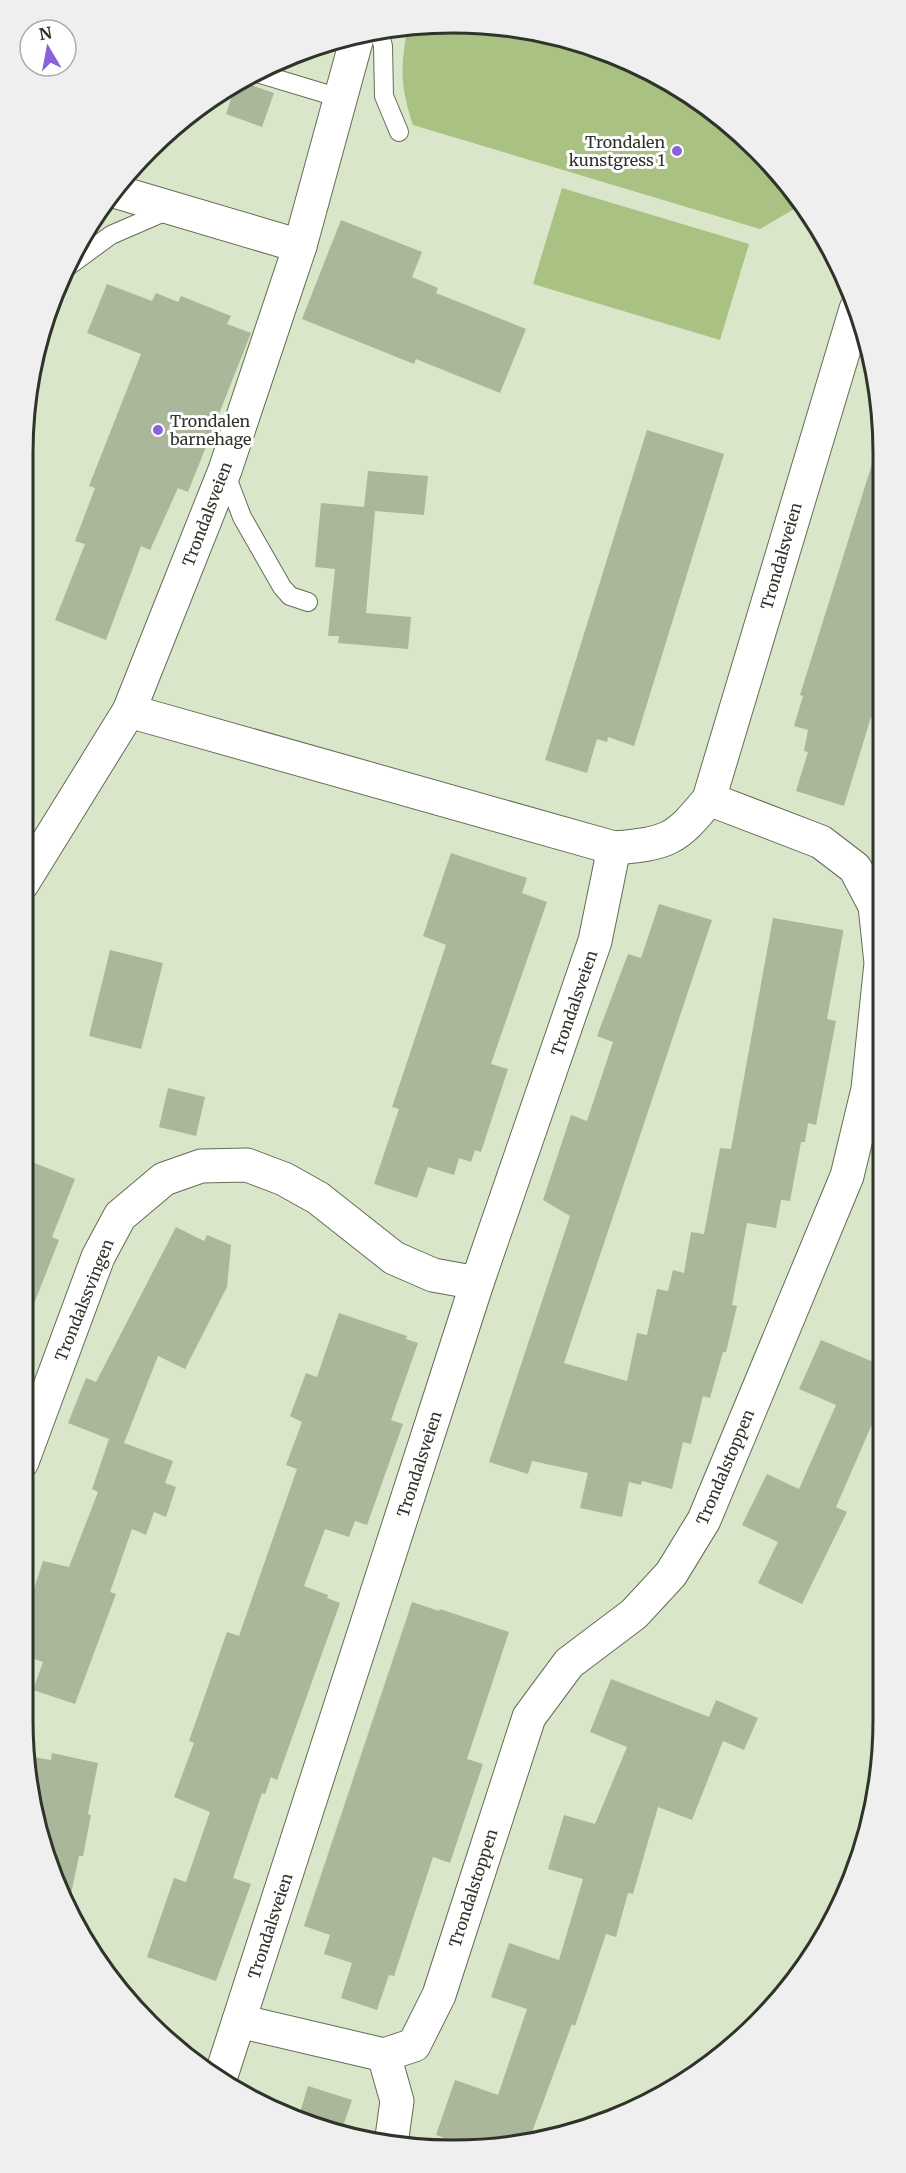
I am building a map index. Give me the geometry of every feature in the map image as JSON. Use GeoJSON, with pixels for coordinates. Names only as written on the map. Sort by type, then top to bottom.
{"type":"FeatureCollection","features":[{"type":"Feature","properties":{"kind":"street","name":"Trondalsveien"},"geometry":{"type":"LineString","coordinates":[[33,867],[129,711],[225,470],[300,246],[355,45]]}},
{"type":"Feature","properties":{"kind":"street"},"geometry":{"type":"LineString","coordinates":[[123,194],[300,246]]}},
{"type":"Feature","properties":{"kind":"street","name":"Trondalsveien"},"geometry":{"type":"LineString","coordinates":[[129,711],[614,848],[654,844],[684,830],[709,799],[852,322]]}},
{"type":"Feature","properties":{"kind":"street","name":"Trondalstoppen"},"geometry":{"type":"LineString","coordinates":[[709,799],[821,842],[868,864],[873,894]]}},
{"type":"Feature","properties":{"kind":"street","name":"Trondalsveien"},"geometry":{"type":"LineString","coordinates":[[223,2071],[477,1283],[596,941],[614,848]]}},
{"type":"Feature","properties":{"kind":"street","name":"Trondalstoppen"},"geometry":{"type":"LineString","coordinates":[[384,2055],[414,2045],[439,1995],[529,1717],[569,1663],[634,1614],[671,1574],[704,1520],[847,1176],[868,1089],[873,1041]]}},
{"type":"Feature","properties":{"kind":"street","name":"Trondalssvingen"},"geometry":{"type":"LineString","coordinates":[[33,1432],[98,1257],[120,1216],[164,1179],[201,1166],[247,1165],[284,1179],[318,1198],[394,1258],[432,1275],[477,1283]]}},
{"type":"Feature","properties":{"kind":"street"},"geometry":{"type":"LineString","coordinates":[[239,2021],[384,2055],[397,2101],[392,2135]]}},
{"type":"Feature","properties":{"kind":"lane"},"geometry":{"type":"LineString","coordinates":[[381,39],[384,96],[399,132]]}},
{"type":"Feature","properties":{"kind":"lane"},"geometry":{"type":"LineString","coordinates":[[267,76],[340,98]]}},
{"type":"Feature","properties":{"kind":"lane"},"geometry":{"type":"LineString","coordinates":[[81,258],[111,235],[173,208]]}},
{"type":"Feature","properties":{"kind":"lane"},"geometry":{"type":"LineString","coordinates":[[225,470],[242,517],[282,587],[290,596],[308,602]]}},
{"type":"Feature","properties":{"kind":"green space","name":"Trondalen kunstgress 1"},"geometry":{"type":"Polygon","coordinates":[[[480,34],[562,47],[614,65],[663,89],[709,120],[750,156],[794,209],[760,229],[413,125],[404,87],[407,36],[480,34]]]}},
{"type":"Feature","properties":{"kind":"green space"},"geometry":{"type":"Polygon","coordinates":[[[562,188],[749,244],[720,340],[533,284],[562,188]]]}},
{"type":"Feature","properties":{"kind":"building"},"geometry":{"type":"Polygon","coordinates":[[[251,85],[274,93],[262,127],[226,114],[232,96],[251,85]]]}},
{"type":"Feature","properties":{"kind":"building"},"geometry":{"type":"Polygon","coordinates":[[[341,220],[422,252],[412,277],[438,288],[436,293],[526,329],[500,393],[416,359],[414,364],[302,319],[341,220]]]}},
{"type":"Feature","properties":{"kind":"building"},"geometry":{"type":"Polygon","coordinates":[[[107,284],[152,301],[156,293],[178,302],[181,296],[231,316],[227,324],[251,333],[188,492],[178,488],[150,550],[141,546],[106,640],[55,620],[85,544],[75,541],[95,488],[89,486],[141,354],[87,333],[107,284]]]}},
{"type":"Feature","properties":{"kind":"building"},"geometry":{"type":"Polygon","coordinates":[[[647,430],[724,454],[634,746],[608,737],[607,742],[597,739],[587,773],[545,760],[647,430]]]}},
{"type":"Feature","properties":{"kind":"building"},"geometry":{"type":"Polygon","coordinates":[[[873,464],[873,718],[871,717],[844,806],[796,791],[808,752],[804,751],[808,730],[794,726],[803,696],[800,695],[873,464]]]}},
{"type":"Feature","properties":{"kind":"building"},"geometry":{"type":"Polygon","coordinates":[[[368,471],[428,476],[424,515],[375,511],[366,613],[411,617],[408,649],[338,643],[339,636],[328,636],[335,569],[315,567],[321,503],[364,507],[368,471]]]}},
{"type":"Feature","properties":{"kind":"building"},"geometry":{"type":"Polygon","coordinates":[[[451,853],[527,878],[522,893],[547,902],[491,1064],[508,1069],[481,1152],[475,1150],[471,1162],[459,1158],[454,1175],[428,1167],[417,1198],[374,1184],[399,1109],[392,1107],[446,945],[423,936],[451,853]]]}},
{"type":"Feature","properties":{"kind":"building"},"geometry":{"type":"Polygon","coordinates":[[[659,904],[712,920],[564,1363],[627,1381],[637,1333],[647,1335],[657,1289],[668,1291],[673,1270],[684,1273],[691,1232],[704,1234],[720,1148],[731,1149],[773,918],[843,930],[843,933],[827,1019],[836,1021],[816,1125],[808,1123],[805,1142],[801,1142],[790,1201],[781,1200],[776,1228],[747,1223],[732,1305],[737,1306],[726,1352],[723,1352],[710,1398],[703,1396],[691,1444],[683,1442],[672,1489],[642,1481],[641,1485],[629,1482],[622,1517],[580,1508],[588,1473],[532,1461],[528,1474],[489,1462],[570,1216],[543,1200],[571,1115],[587,1121],[613,1042],[597,1036],[628,954],[641,958],[659,904]]]}},
{"type":"Feature","properties":{"kind":"building"},"geometry":{"type":"Polygon","coordinates":[[[110,950],[163,963],[141,1049],[89,1036],[110,950]]]}},
{"type":"Feature","properties":{"kind":"building"},"geometry":{"type":"Polygon","coordinates":[[[168,1088],[205,1097],[196,1136],[159,1127],[168,1088]]]}},
{"type":"Feature","properties":{"kind":"building"},"geometry":{"type":"Polygon","coordinates":[[[33,1162],[75,1179],[52,1237],[59,1240],[33,1307],[33,1162]]]}},
{"type":"Feature","properties":{"kind":"building"},"geometry":{"type":"Polygon","coordinates":[[[176,1227],[204,1241],[207,1235],[231,1245],[227,1287],[185,1369],[158,1356],[124,1443],[173,1461],[165,1483],[176,1487],[166,1517],[154,1512],[146,1535],[132,1529],[110,1592],[116,1594],[75,1704],[33,1690],[43,1662],[33,1659],[33,1592],[43,1561],[69,1567],[98,1492],[92,1489],[109,1439],[68,1423],[86,1378],[96,1382],[176,1227]]]}},
{"type":"Feature","properties":{"kind":"building"},"geometry":{"type":"Polygon","coordinates":[[[339,1313],[407,1336],[406,1339],[418,1343],[391,1420],[403,1424],[367,1525],[355,1521],[349,1537],[325,1529],[304,1586],[328,1595],[327,1598],[340,1603],[277,1780],[271,1777],[265,1794],[262,1793],[233,1878],[251,1884],[216,1981],[147,1957],[174,1878],[186,1882],[210,1812],[174,1797],[194,1743],[189,1741],[227,1632],[239,1636],[297,1469],[286,1465],[302,1422],[290,1416],[306,1373],[317,1377],[339,1313]]]}},
{"type":"Feature","properties":{"kind":"building"},"geometry":{"type":"Polygon","coordinates":[[[821,1340],[873,1362],[873,1422],[836,1507],[847,1512],[802,1604],[758,1583],[778,1542],[742,1525],[767,1474],[799,1489],[836,1405],[799,1389],[821,1340]]]}},
{"type":"Feature","properties":{"kind":"building"},"geometry":{"type":"Polygon","coordinates":[[[412,1602],[509,1632],[467,1759],[483,1764],[450,1863],[433,1857],[394,1976],[389,1975],[377,2010],[341,1998],[352,1963],[324,1954],[330,1935],[304,1926],[412,1602]]]}},
{"type":"Feature","properties":{"kind":"building"},"geometry":{"type":"Polygon","coordinates":[[[611,1679],[709,1717],[716,1700],[758,1718],[744,1750],[723,1741],[692,1820],[658,1807],[633,1894],[628,1893],[616,1937],[606,1934],[575,2026],[572,2024],[532,2132],[453,2140],[436,2135],[455,2080],[498,2095],[527,2009],[491,1997],[509,1943],[559,1960],[583,1879],[548,1869],[564,1815],[595,1824],[627,1747],[590,1732],[611,1679]]]}},
{"type":"Feature","properties":{"kind":"building"},"geometry":{"type":"Polygon","coordinates":[[[52,1753],[98,1763],[83,1856],[79,1856],[71,1894],[47,1829],[35,1757],[51,1760],[52,1753]]]}},
{"type":"Feature","properties":{"kind":"building"},"geometry":{"type":"Polygon","coordinates":[[[308,2086],[352,2100],[343,2126],[300,2111],[308,2086]]]}},
{"type":"Feature","properties":{"kind":"place","name":"Trondalen kunstgress 1"},"geometry":{"type":"Point","coordinates":[677,151]}},
{"type":"Feature","properties":{"kind":"place","name":"Trondalen barnehage"},"geometry":{"type":"Point","coordinates":[158,430]}}]}
